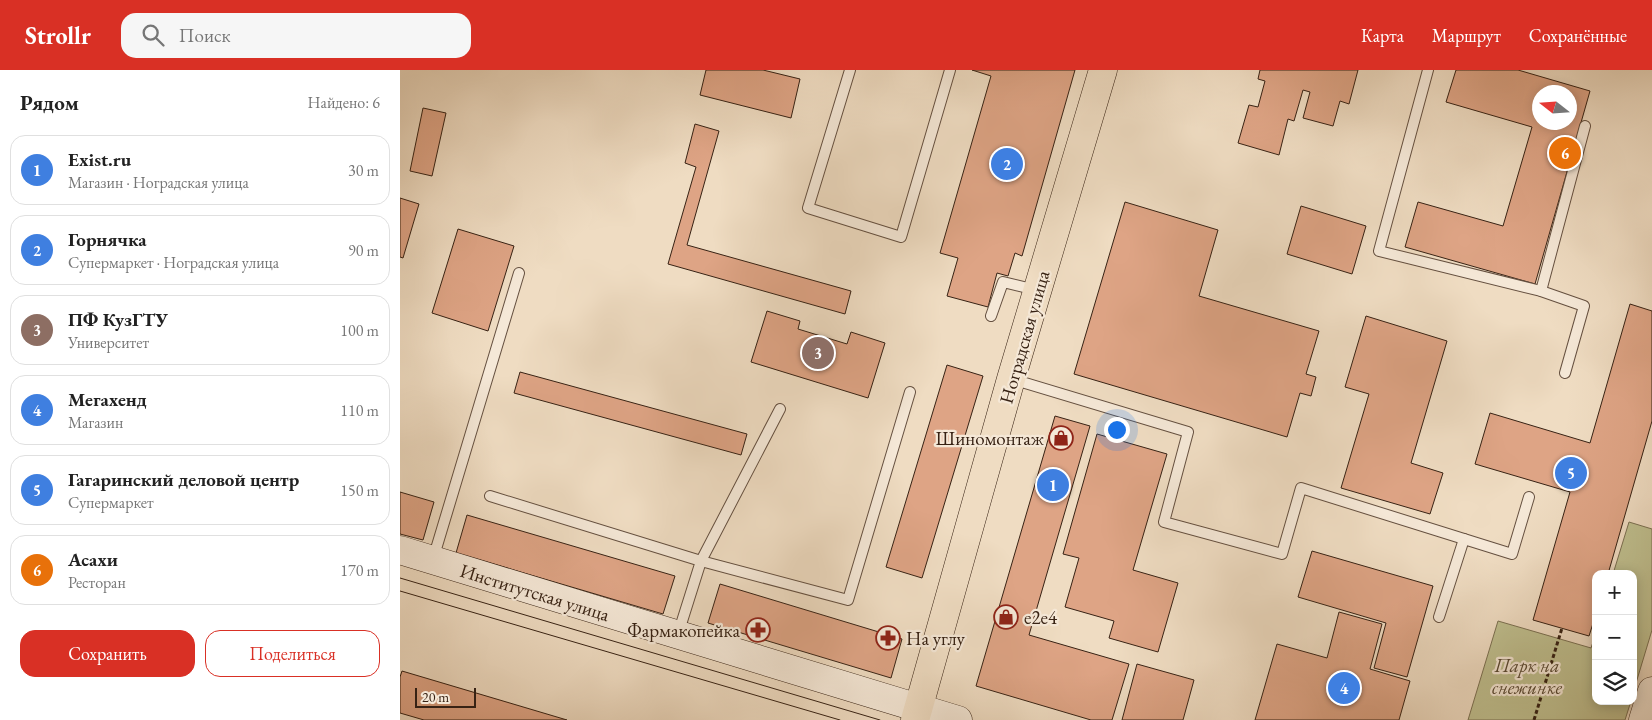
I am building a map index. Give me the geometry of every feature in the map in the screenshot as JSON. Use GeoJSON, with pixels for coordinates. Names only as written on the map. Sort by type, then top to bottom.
{"type":"FeatureCollection","features":[{"type":"Feature","properties":{"kind":"main road","name":"Ноградская улица"},"geometry":{"type":"LineString","coordinates":[[917,714],[1011,378],[1102,70]]}},
{"type":"Feature","properties":{"kind":"main road","name":"Институтская улица"},"geometry":{"type":"LineString","coordinates":[[400,550],[678,635],[917,714],[958,720]]}},
{"type":"Feature","properties":{"kind":"main road"},"geometry":{"type":"LineString","coordinates":[[1643,720],[1652,691]]}},
{"type":"Feature","properties":{"kind":"lane"},"geometry":{"type":"LineString","coordinates":[[850,70],[808,208],[900,237],[950,70]]}},
{"type":"Feature","properties":{"kind":"lane"},"geometry":{"type":"LineString","coordinates":[[1428,70],[1379,251],[1541,291],[1584,306],[1565,373]]}},
{"type":"Feature","properties":{"kind":"lane"},"geometry":{"type":"LineString","coordinates":[[1541,291],[1585,126]]}},
{"type":"Feature","properties":{"kind":"lane"},"geometry":{"type":"LineString","coordinates":[[433,560],[519,272]]}},
{"type":"Feature","properties":{"kind":"lane"},"geometry":{"type":"LineString","coordinates":[[991,316],[1003,282],[1037,290]]}},
{"type":"Feature","properties":{"kind":"lane"},"geometry":{"type":"LineString","coordinates":[[1011,378],[1188,432],[1164,522],[1282,554],[1301,488],[1512,554],[1529,497]]}},
{"type":"Feature","properties":{"kind":"lane"},"geometry":{"type":"LineString","coordinates":[[490,496],[701,561],[848,600],[910,392]]}},
{"type":"Feature","properties":{"kind":"lane"},"geometry":{"type":"LineString","coordinates":[[678,635],[701,561],[780,409]]}},
{"type":"Feature","properties":{"kind":"lane"},"geometry":{"type":"LineString","coordinates":[[1439,617],[1464,539]]}},
{"type":"Feature","properties":{"kind":"path"},"geometry":{"type":"LineString","coordinates":[[1534,720],[1562,628]]}},
{"type":"Feature","properties":{"kind":"green space"},"geometry":{"type":"Polygon","coordinates":[[[1629,522],[1652,529],[1652,630],[1637,680],[1637,570],[1614,570],[1629,522]]]}},
{"type":"Feature","properties":{"kind":"green space","name":"Парк на снежинке"},"geometry":{"type":"Polygon","coordinates":[[[1498,621],[1591,648],[1592,645],[1592,705],[1630,705],[1625,720],[1468,720],[1498,621]]]}},
{"type":"Feature","properties":{"kind":"building"},"geometry":{"type":"Polygon","coordinates":[[[706,70],[763,70],[800,79],[791,118],[700,95],[706,70]]]}},
{"type":"Feature","properties":{"kind":"building"},"geometry":{"type":"Polygon","coordinates":[[[972,70],[1075,70],[1022,256],[1015,253],[1008,276],[997,273],[988,307],[947,296],[958,258],[940,253],[991,76],[972,70]]]}},
{"type":"Feature","properties":{"kind":"building"},"geometry":{"type":"Polygon","coordinates":[[[1260,70],[1358,70],[1349,104],[1340,101],[1333,126],[1303,118],[1310,92],[1303,90],[1294,121],[1288,119],[1279,155],[1238,143],[1249,105],[1258,107],[1265,81],[1258,79],[1260,70]]]}},
{"type":"Feature","properties":{"kind":"building"},"geometry":{"type":"Polygon","coordinates":[[[1456,70],[1518,70],[1569,85],[1532,85],[1532,127],[1446,102],[1456,70]]]}},
{"type":"Feature","properties":{"kind":"building"},"geometry":{"type":"Polygon","coordinates":[[[1577,87],[1590,91],[1535,284],[1405,247],[1418,202],[1503,226],[1532,127],[1532,130],[1577,130],[1577,87]]]}},
{"type":"Feature","properties":{"kind":"building"},"geometry":{"type":"Polygon","coordinates":[[[423,108],[446,113],[432,176],[410,171],[423,108]]]}},
{"type":"Feature","properties":{"kind":"building"},"geometry":{"type":"Polygon","coordinates":[[[695,124],[719,131],[687,245],[851,291],[845,314],[668,264],[696,167],[685,163],[695,124]]]}},
{"type":"Feature","properties":{"kind":"building"},"geometry":{"type":"Polygon","coordinates":[[[400,198],[419,204],[403,258],[400,257],[400,198]]]}},
{"type":"Feature","properties":{"kind":"building"},"geometry":{"type":"Polygon","coordinates":[[[1125,202],[1218,230],[1199,296],[1319,331],[1306,374],[1316,377],[1311,396],[1300,393],[1287,437],[1074,374],[1125,202]]]}},
{"type":"Feature","properties":{"kind":"building"},"geometry":{"type":"Polygon","coordinates":[[[1301,206],[1366,226],[1352,274],[1287,254],[1301,206]]]}},
{"type":"Feature","properties":{"kind":"building"},"geometry":{"type":"Polygon","coordinates":[[[458,229],[514,246],[488,331],[432,313],[458,229]]]}},
{"type":"Feature","properties":{"kind":"building"},"geometry":{"type":"Polygon","coordinates":[[[1630,304],[1652,311],[1652,421],[1609,570],[1592,570],[1592,627],[1589,636],[1533,620],[1570,492],[1475,464],[1490,413],[1590,443],[1630,304]]]}},
{"type":"Feature","properties":{"kind":"building"},"geometry":{"type":"Polygon","coordinates":[[[767,311],[800,321],[798,329],[847,344],[851,332],[885,343],[868,398],[751,362],[767,311]]]}},
{"type":"Feature","properties":{"kind":"building"},"geometry":{"type":"Polygon","coordinates":[[[1366,316],[1447,341],[1411,463],[1443,473],[1430,514],[1341,488],[1369,394],[1345,387],[1366,316]]]}},
{"type":"Feature","properties":{"kind":"building"},"geometry":{"type":"Polygon","coordinates":[[[947,365],[983,376],[922,578],[886,567],[947,365]]]}},
{"type":"Feature","properties":{"kind":"building"},"geometry":{"type":"Polygon","coordinates":[[[520,372],[747,434],[741,455],[514,393],[520,372]]]}},
{"type":"Feature","properties":{"kind":"building"},"geometry":{"type":"Polygon","coordinates":[[[1055,416],[1090,426],[1029,635],[1129,664],[1112,720],[1091,720],[976,686],[1055,416]]]}},
{"type":"Feature","properties":{"kind":"building"},"geometry":{"type":"Polygon","coordinates":[[[1097,434],[1167,454],[1133,570],[1178,583],[1158,652],[1109,638],[1114,621],[1065,607],[1079,558],[1063,554],[1097,434]]]}},
{"type":"Feature","properties":{"kind":"building"},"geometry":{"type":"Polygon","coordinates":[[[400,492],[434,502],[423,540],[400,534],[400,492]]]}},
{"type":"Feature","properties":{"kind":"building"},"geometry":{"type":"Polygon","coordinates":[[[467,515],[675,576],[663,614],[456,553],[467,515]]]}},
{"type":"Feature","properties":{"kind":"building"},"geometry":{"type":"Polygon","coordinates":[[[1312,551],[1433,586],[1407,677],[1374,668],[1386,623],[1298,597],[1312,551]]]}},
{"type":"Feature","properties":{"kind":"building"},"geometry":{"type":"Polygon","coordinates":[[[720,584],[902,639],[891,678],[708,623],[720,584]]]}},
{"type":"Feature","properties":{"kind":"building"},"geometry":{"type":"Polygon","coordinates":[[[1339,612],[1382,624],[1370,669],[1410,681],[1399,720],[1255,720],[1277,644],[1327,658],[1339,612]]]}},
{"type":"Feature","properties":{"kind":"building"},"geometry":{"type":"Polygon","coordinates":[[[1137,664],[1194,680],[1183,720],[1122,720],[1137,664]]]}},
{"type":"Feature","properties":{"kind":"building"},"geometry":{"type":"Polygon","coordinates":[[[402,671],[567,720],[424,720],[400,713],[400,677],[402,671]]]}},
{"type":"Feature","properties":{"kind":"tram line"},"geometry":{"type":"LineString","coordinates":[[400,578],[880,720]]}},
{"type":"Feature","properties":{"kind":"tram line"},"geometry":{"type":"LineString","coordinates":[[400,591],[840,720]]}},
{"type":"Feature","properties":{"kind":"place","name":"Асахи"},"geometry":{"type":"Point","coordinates":[1565,153]}},
{"type":"Feature","properties":{"kind":"place","name":"Горнячка"},"geometry":{"type":"Point","coordinates":[1007,164]}},
{"type":"Feature","properties":{"kind":"place","name":"ПФ КузГТУ"},"geometry":{"type":"Point","coordinates":[818,353]}},
{"type":"Feature","properties":{"kind":"place","name":"Шиномонтаж"},"geometry":{"type":"Point","coordinates":[1061,438]}},
{"type":"Feature","properties":{"kind":"place","name":"Гагаринский деловой центр"},"geometry":{"type":"Point","coordinates":[1571,473]}},
{"type":"Feature","properties":{"kind":"place","name":"Exist.ru"},"geometry":{"type":"Point","coordinates":[1053,485]}},
{"type":"Feature","properties":{"kind":"place","name":"e2e4"},"geometry":{"type":"Point","coordinates":[1006,617]}},
{"type":"Feature","properties":{"kind":"place","name":"Фармакопейка"},"geometry":{"type":"Point","coordinates":[758,630]}},
{"type":"Feature","properties":{"kind":"place","name":"На углу"},"geometry":{"type":"Point","coordinates":[888,638]}},
{"type":"Feature","properties":{"kind":"place","name":"Мегахенд"},"geometry":{"type":"Point","coordinates":[1344,688]}}]}
